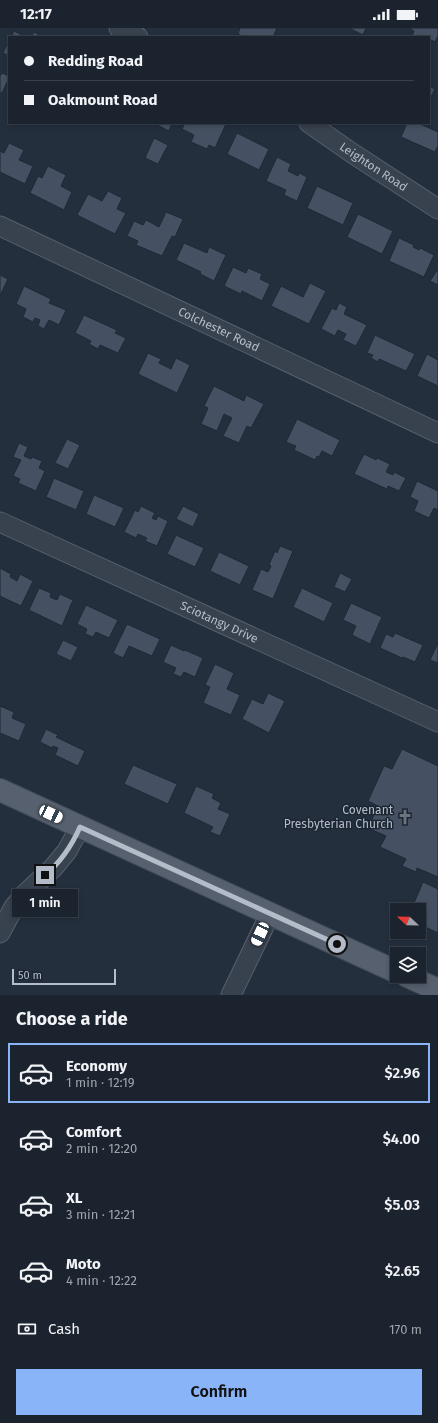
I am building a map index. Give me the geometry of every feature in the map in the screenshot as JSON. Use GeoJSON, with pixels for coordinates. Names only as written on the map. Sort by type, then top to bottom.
{"type":"FeatureCollection","features":[{"type":"Feature","properties":{"kind":"main road"},"geometry":{"type":"LineString","coordinates":[[0,790],[390,969]]}},
{"type":"Feature","properties":{"kind":"main road"},"geometry":{"type":"LineString","coordinates":[[422,983],[438,990]]}},
{"type":"Feature","properties":{"kind":"street"},"geometry":{"type":"LineString","coordinates":[[119,28],[136,36]]}},
{"type":"Feature","properties":{"kind":"street","name":"Leighton Road"},"geometry":{"type":"LineString","coordinates":[[310,124],[438,209]]}},
{"type":"Feature","properties":{"kind":"street","name":"Colchester Road"},"geometry":{"type":"LineString","coordinates":[[0,226],[438,433]]}},
{"type":"Feature","properties":{"kind":"street","name":"Sciotangy Drive"},"geometry":{"type":"LineString","coordinates":[[0,522],[438,722]]}},
{"type":"Feature","properties":{"kind":"street"},"geometry":{"type":"LineString","coordinates":[[0,933],[14,907],[24,895],[53,868],[67,851],[80,827]]}},
{"type":"Feature","properties":{"kind":"street"},"geometry":{"type":"LineString","coordinates":[[231,995],[270,914]]}},
{"type":"Feature","properties":{"kind":"building"},"geometry":{"type":"Polygon","coordinates":[[[240,28],[277,28],[273,36],[242,36],[238,34],[240,28]]]}},
{"type":"Feature","properties":{"kind":"building"},"geometry":{"type":"Polygon","coordinates":[[[349,28],[366,28],[363,35],[349,28]]]}},
{"type":"Feature","properties":{"kind":"building"},"geometry":{"type":"Polygon","coordinates":[[[409,28],[438,28],[438,36],[435,42],[430,40],[430,36],[412,36],[414,31],[409,28]]]}},
{"type":"Feature","properties":{"kind":"building"},"geometry":{"type":"Polygon","coordinates":[[[14,31],[24,36],[12,36],[14,31]]]}},
{"type":"Feature","properties":{"kind":"building"},"geometry":{"type":"Polygon","coordinates":[[[34,32],[42,36],[32,36],[34,32]]]}},
{"type":"Feature","properties":{"kind":"building"},"geometry":{"type":"Polygon","coordinates":[[[8,42],[8,56],[3,53],[8,42]]]}},
{"type":"Feature","properties":{"kind":"building"},"geometry":{"type":"Polygon","coordinates":[[[2,73],[8,76],[8,80],[2,93],[0,93],[0,76],[2,73]]]}},
{"type":"Feature","properties":{"kind":"building"},"geometry":{"type":"Polygon","coordinates":[[[430,86],[435,89],[430,99],[430,86]]]}},
{"type":"Feature","properties":{"kind":"building"},"geometry":{"type":"Polygon","coordinates":[[[155,124],[172,124],[169,131],[155,124]]]}},
{"type":"Feature","properties":{"kind":"building"},"geometry":{"type":"Polygon","coordinates":[[[184,124],[226,124],[215,148],[209,145],[207,149],[191,142],[194,135],[182,129],[184,124]]]}},
{"type":"Feature","properties":{"kind":"building"},"geometry":{"type":"Polygon","coordinates":[[[407,124],[420,124],[438,132],[438,146],[435,152],[401,137],[407,124]]]}},
{"type":"Feature","properties":{"kind":"building"},"geometry":{"type":"Polygon","coordinates":[[[237,133],[269,149],[259,170],[227,154],[237,133]]]}},
{"type":"Feature","properties":{"kind":"building"},"geometry":{"type":"Polygon","coordinates":[[[154,138],[168,145],[158,164],[145,158],[154,138]]]}},
{"type":"Feature","properties":{"kind":"building"},"geometry":{"type":"Polygon","coordinates":[[[9,143],[24,150],[19,160],[33,166],[25,184],[0,172],[0,151],[4,153],[9,143]]]}},
{"type":"Feature","properties":{"kind":"building"},"geometry":{"type":"Polygon","coordinates":[[[277,157],[291,164],[288,171],[298,176],[299,173],[307,177],[297,201],[284,195],[286,190],[266,181],[277,157]]]}},
{"type":"Feature","properties":{"kind":"building"},"geometry":{"type":"Polygon","coordinates":[[[48,166],[66,175],[61,186],[72,192],[64,210],[30,193],[38,176],[42,178],[48,166]]]}},
{"type":"Feature","properties":{"kind":"building"},"geometry":{"type":"Polygon","coordinates":[[[317,186],[353,203],[343,225],[307,208],[317,186]]]}},
{"type":"Feature","properties":{"kind":"building"},"geometry":{"type":"Polygon","coordinates":[[[108,191],[122,198],[117,209],[126,213],[115,234],[77,215],[88,194],[102,201],[108,191]]]}},
{"type":"Feature","properties":{"kind":"building"},"geometry":{"type":"Polygon","coordinates":[[[166,212],[183,219],[175,237],[172,236],[162,256],[136,245],[138,241],[127,236],[134,221],[143,225],[146,220],[159,227],[166,212]]]}},
{"type":"Feature","properties":{"kind":"building"},"geometry":{"type":"Polygon","coordinates":[[[358,214],[393,231],[382,254],[347,237],[358,214]]]}},
{"type":"Feature","properties":{"kind":"building"},"geometry":{"type":"Polygon","coordinates":[[[399,238],[414,245],[413,247],[419,250],[420,248],[434,255],[424,277],[389,261],[399,238]]]}},
{"type":"Feature","properties":{"kind":"building"},"geometry":{"type":"Polygon","coordinates":[[[184,243],[207,253],[209,247],[226,255],[214,281],[200,274],[201,272],[176,260],[184,243]]]}},
{"type":"Feature","properties":{"kind":"building"},"geometry":{"type":"Polygon","coordinates":[[[233,267],[246,273],[248,268],[262,274],[260,279],[270,284],[262,301],[242,291],[241,294],[224,286],[233,267]]]}},
{"type":"Feature","properties":{"kind":"building"},"geometry":{"type":"Polygon","coordinates":[[[438,269],[438,285],[430,281],[438,269]]]}},
{"type":"Feature","properties":{"kind":"building"},"geometry":{"type":"Polygon","coordinates":[[[0,275],[8,279],[0,296],[0,275]]]}},
{"type":"Feature","properties":{"kind":"building"},"geometry":{"type":"Polygon","coordinates":[[[310,283],[326,291],[309,324],[271,306],[281,286],[303,297],[310,283]]]}},
{"type":"Feature","properties":{"kind":"building"},"geometry":{"type":"Polygon","coordinates":[[[24,286],[51,299],[49,303],[66,310],[59,325],[49,320],[44,329],[38,326],[40,320],[35,318],[33,322],[23,317],[26,309],[16,304],[24,286]]]}},
{"type":"Feature","properties":{"kind":"building"},"geometry":{"type":"Polygon","coordinates":[[[339,303],[347,307],[344,314],[367,325],[356,346],[343,340],[346,334],[338,330],[335,336],[321,329],[332,308],[336,310],[339,303]]]}},
{"type":"Feature","properties":{"kind":"building"},"geometry":{"type":"Polygon","coordinates":[[[84,315],[117,330],[115,333],[126,338],[118,353],[100,345],[98,349],[89,344],[91,341],[75,333],[84,315]]]}},
{"type":"Feature","properties":{"kind":"building"},"geometry":{"type":"Polygon","coordinates":[[[375,335],[415,354],[406,371],[379,359],[378,362],[371,358],[373,355],[367,353],[375,335]]]}},
{"type":"Feature","properties":{"kind":"building"},"geometry":{"type":"Polygon","coordinates":[[[148,353],[161,359],[159,363],[171,369],[176,358],[190,365],[177,393],[138,374],[148,353]]]}},
{"type":"Feature","properties":{"kind":"building"},"geometry":{"type":"Polygon","coordinates":[[[427,354],[438,360],[438,386],[417,376],[427,354]]]}},
{"type":"Feature","properties":{"kind":"building"},"geometry":{"type":"Polygon","coordinates":[[[214,386],[244,401],[246,395],[264,404],[251,428],[247,426],[239,443],[223,436],[232,418],[224,414],[217,431],[201,424],[208,408],[204,406],[214,386]]]}},
{"type":"Feature","properties":{"kind":"building"},"geometry":{"type":"Polygon","coordinates":[[[297,419],[340,440],[332,456],[322,451],[319,457],[317,456],[315,460],[294,450],[296,446],[286,442],[297,419]]]}},
{"type":"Feature","properties":{"kind":"building"},"geometry":{"type":"Polygon","coordinates":[[[67,439],[80,445],[68,469],[55,463],[67,439]]]}},
{"type":"Feature","properties":{"kind":"building"},"geometry":{"type":"Polygon","coordinates":[[[19,443],[28,447],[24,456],[42,461],[39,468],[45,471],[36,491],[18,483],[20,479],[13,476],[21,460],[13,457],[19,443]]]}},
{"type":"Feature","properties":{"kind":"building"},"geometry":{"type":"Polygon","coordinates":[[[364,454],[376,460],[377,458],[390,464],[386,472],[393,475],[394,472],[406,478],[399,491],[388,486],[387,489],[354,474],[364,454]]]}},
{"type":"Feature","properties":{"kind":"building"},"geometry":{"type":"Polygon","coordinates":[[[54,478],[84,491],[76,510],[46,497],[54,478]]]}},
{"type":"Feature","properties":{"kind":"building"},"geometry":{"type":"Polygon","coordinates":[[[417,481],[438,491],[438,510],[434,508],[429,518],[414,511],[418,501],[410,497],[417,481]]]}},
{"type":"Feature","properties":{"kind":"building"},"geometry":{"type":"Polygon","coordinates":[[[94,495],[124,508],[115,527],[86,514],[94,495]]]}},
{"type":"Feature","properties":{"kind":"building"},"geometry":{"type":"Polygon","coordinates":[[[141,506],[155,513],[152,518],[156,520],[158,516],[168,521],[157,546],[145,541],[147,538],[138,534],[136,538],[124,532],[135,510],[138,512],[141,506]]]}},
{"type":"Feature","properties":{"kind":"building"},"geometry":{"type":"Polygon","coordinates":[[[183,506],[199,514],[193,527],[176,519],[183,506]]]}},
{"type":"Feature","properties":{"kind":"building"},"geometry":{"type":"Polygon","coordinates":[[[176,535],[204,548],[195,567],[167,554],[176,535]]]}},
{"type":"Feature","properties":{"kind":"building"},"geometry":{"type":"Polygon","coordinates":[[[280,546],[293,551],[273,599],[252,590],[261,569],[268,572],[271,566],[269,565],[275,551],[277,553],[280,546]]]}},
{"type":"Feature","properties":{"kind":"building"},"geometry":{"type":"Polygon","coordinates":[[[219,552],[249,566],[240,585],[210,571],[219,552]]]}},
{"type":"Feature","properties":{"kind":"building"},"geometry":{"type":"Polygon","coordinates":[[[0,568],[11,574],[10,577],[17,581],[20,574],[33,581],[21,606],[0,596],[0,568]]]}},
{"type":"Feature","properties":{"kind":"building"},"geometry":{"type":"Polygon","coordinates":[[[340,573],[352,579],[345,592],[334,587],[340,573]]]}},
{"type":"Feature","properties":{"kind":"building"},"geometry":{"type":"Polygon","coordinates":[[[39,588],[51,593],[50,597],[57,600],[60,594],[73,600],[62,626],[29,610],[39,588]]]}},
{"type":"Feature","properties":{"kind":"building"},"geometry":{"type":"Polygon","coordinates":[[[302,588],[333,603],[324,622],[293,607],[302,588]]]}},
{"type":"Feature","properties":{"kind":"building"},"geometry":{"type":"Polygon","coordinates":[[[351,603],[382,617],[370,644],[352,635],[356,626],[343,620],[351,603]]]}},
{"type":"Feature","properties":{"kind":"building"},"geometry":{"type":"Polygon","coordinates":[[[86,605],[118,620],[109,638],[96,632],[93,637],[85,634],[87,629],[77,624],[86,605]]]}},
{"type":"Feature","properties":{"kind":"building"},"geometry":{"type":"Polygon","coordinates":[[[127,624],[160,639],[152,656],[129,646],[123,658],[113,653],[127,624]]]}},
{"type":"Feature","properties":{"kind":"building"},"geometry":{"type":"Polygon","coordinates":[[[395,633],[423,645],[415,662],[380,648],[386,634],[393,637],[395,633]]]}},
{"type":"Feature","properties":{"kind":"building"},"geometry":{"type":"Polygon","coordinates":[[[63,640],[78,647],[71,661],[56,654],[63,640]]]}},
{"type":"Feature","properties":{"kind":"building"},"geometry":{"type":"Polygon","coordinates":[[[438,643],[438,663],[430,660],[438,643]]]}},
{"type":"Feature","properties":{"kind":"building"},"geometry":{"type":"Polygon","coordinates":[[[171,645],[203,658],[195,677],[184,672],[181,677],[173,674],[176,668],[163,662],[171,645]]]}},
{"type":"Feature","properties":{"kind":"building"},"geometry":{"type":"Polygon","coordinates":[[[215,664],[234,673],[227,689],[240,695],[231,715],[203,703],[210,687],[205,685],[215,664]]]}},
{"type":"Feature","properties":{"kind":"building"},"geometry":{"type":"Polygon","coordinates":[[[268,693],[285,701],[269,733],[242,719],[252,699],[263,704],[268,693]]]}},
{"type":"Feature","properties":{"kind":"building"},"geometry":{"type":"Polygon","coordinates":[[[0,706],[14,712],[12,718],[26,724],[19,741],[0,733],[0,706]]]}},
{"type":"Feature","properties":{"kind":"building"},"geometry":{"type":"Polygon","coordinates":[[[46,729],[58,735],[56,737],[85,751],[78,766],[55,755],[58,748],[53,746],[52,748],[40,742],[46,729]]]}},
{"type":"Feature","properties":{"kind":"building","name":"Covenant Presbyterian Church"},"geometry":{"type":"Polygon","coordinates":[[[402,749],[438,766],[438,877],[417,868],[416,872],[402,866],[406,859],[380,847],[386,836],[368,828],[378,806],[368,801],[384,766],[392,769],[402,749]]]}},
{"type":"Feature","properties":{"kind":"building"},"geometry":{"type":"Polygon","coordinates":[[[133,765],[177,784],[168,804],[124,784],[133,765]]]}},
{"type":"Feature","properties":{"kind":"building"},"geometry":{"type":"Polygon","coordinates":[[[196,786],[214,794],[212,798],[221,803],[218,809],[230,814],[220,836],[210,832],[213,827],[184,813],[196,786]]]}},
{"type":"Feature","properties":{"kind":"building"},"geometry":{"type":"Polygon","coordinates":[[[423,882],[438,889],[438,933],[426,927],[426,903],[414,903],[423,882]]]}},
{"type":"Feature","properties":{"kind":"place","name":"Covenant Presbyterian Church"},"geometry":{"type":"Point","coordinates":[405,817]}},
{"type":"Feature","properties":{"kind":"route"},"geometry":{"type":"LineString","coordinates":[[45,875],[67,851],[80,827],[337,944]]}}]}
